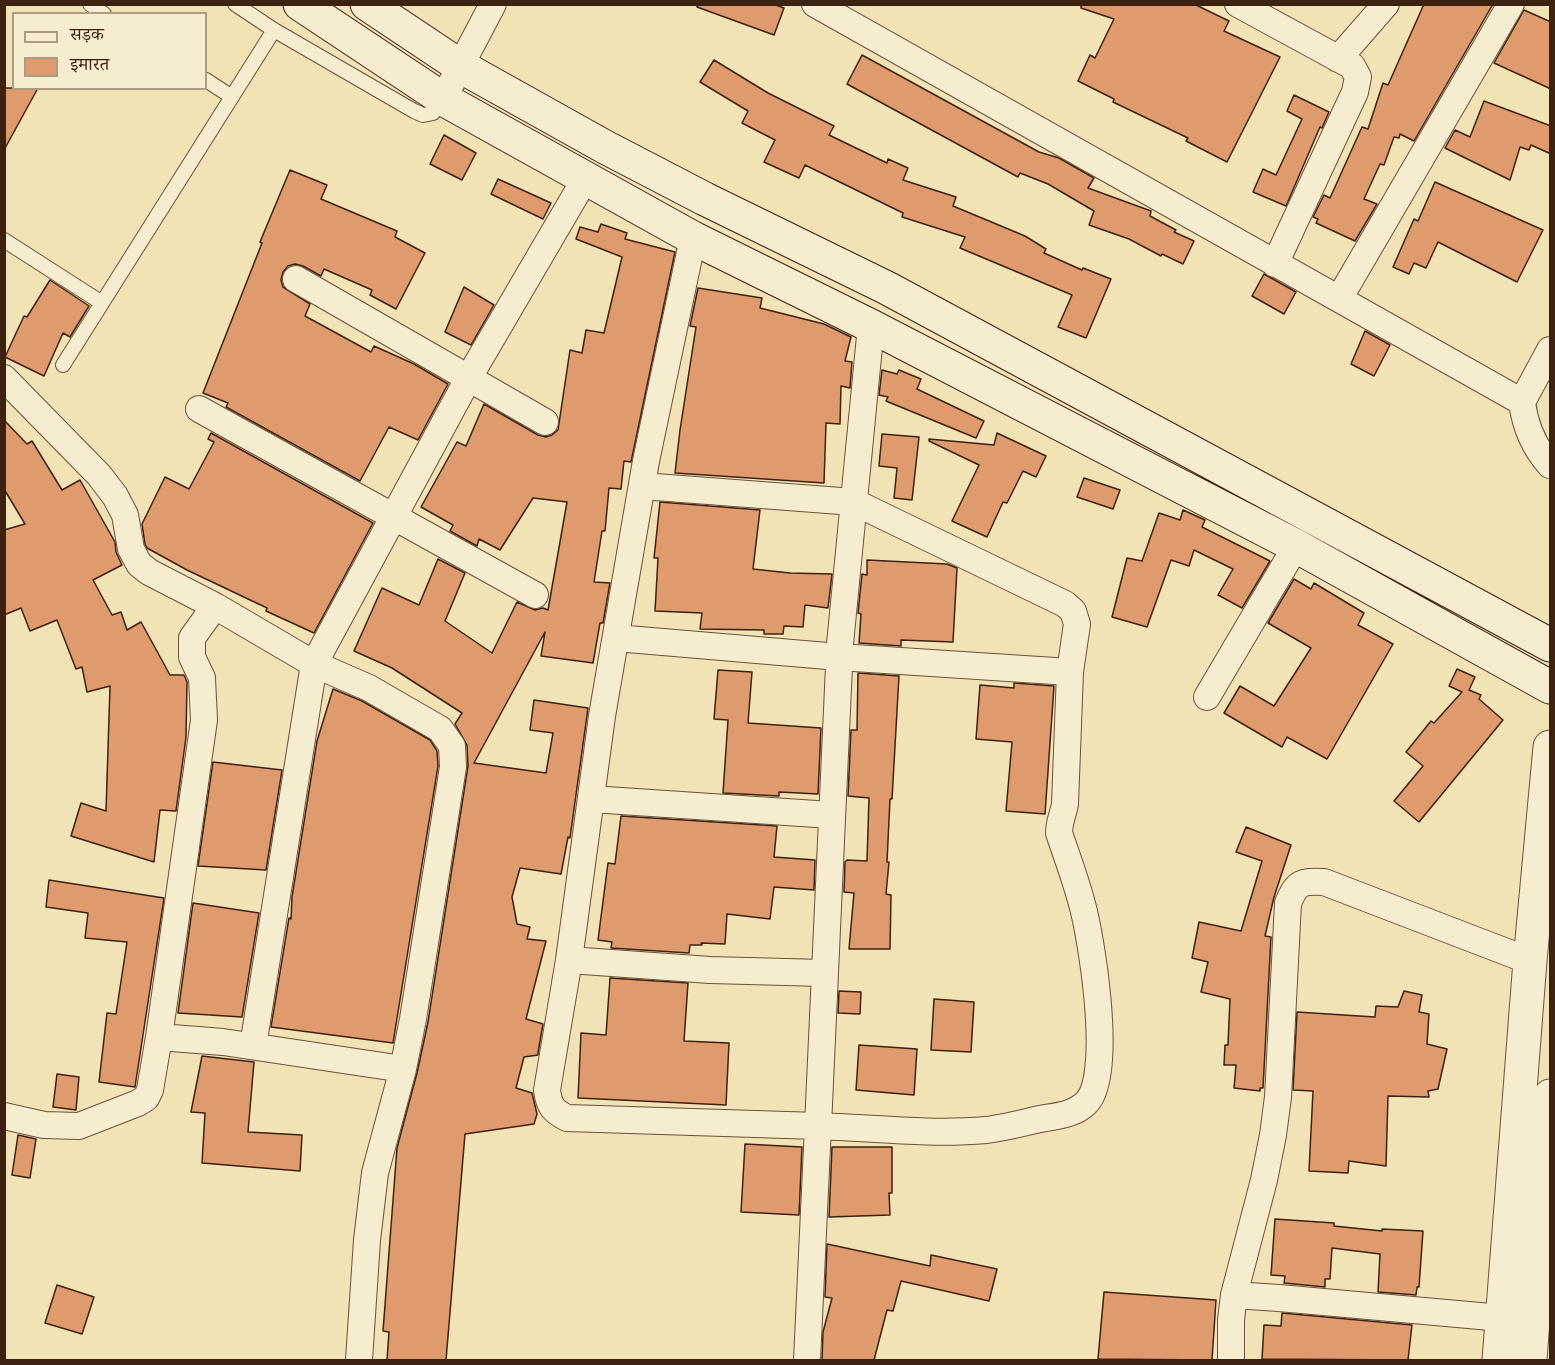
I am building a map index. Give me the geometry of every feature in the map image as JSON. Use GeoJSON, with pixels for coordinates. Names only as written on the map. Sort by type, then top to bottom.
{"type":"FeatureCollection","features":[{"type":"Feature","properties":{"kind":"main road"},"geometry":{"type":"LineString","coordinates":[[300,4],[443,99],[693,238],[871,326],[1296,546],[1551,687]]}},
{"type":"Feature","properties":{"kind":"main road"},"geometry":{"type":"LineString","coordinates":[[367,4],[460,66],[605,147],[705,200],[887,288],[1551,645]]}},
{"type":"Feature","properties":{"kind":"main road"},"geometry":{"type":"LineString","coordinates":[[1499,1360],[1530,960],[1551,747]]}},
{"type":"Feature","properties":{"kind":"main road"},"geometry":{"type":"LineString","coordinates":[[1530,1360],[1551,1096]]}},
{"type":"Feature","properties":{"kind":"street"},"geometry":{"type":"LineString","coordinates":[[443,99],[493,4]]}},
{"type":"Feature","properties":{"kind":"street"},"geometry":{"type":"LineString","coordinates":[[815,4],[1522,402]]}},
{"type":"Feature","properties":{"kind":"street"},"geometry":{"type":"LineString","coordinates":[[1238,4],[1352,66],[1358,77],[1355,92],[1275,264]]}},
{"type":"Feature","properties":{"kind":"street"},"geometry":{"type":"LineString","coordinates":[[1338,58],[1386,4]]}},
{"type":"Feature","properties":{"kind":"street"},"geometry":{"type":"LineString","coordinates":[[1332,295],[1511,4]]}},
{"type":"Feature","properties":{"kind":"street"},"geometry":{"type":"LineString","coordinates":[[253,1046],[314,664],[468,379],[585,179]]}},
{"type":"Feature","properties":{"kind":"street"},"geometry":{"type":"LineString","coordinates":[[642,486],[854,502],[1065,604],[1073,611],[1077,624],[1070,672],[1065,804],[1059,822],[1059,833],[1085,914],[1099,1014],[1098,1081],[1094,1093],[1086,1103],[1073,1112],[988,1130],[936,1131],[567,1118],[555,1112],[549,1105],[547,1090],[569,960],[616,638],[642,486],[693,238]]}},
{"type":"Feature","properties":{"kind":"street"},"geometry":{"type":"LineString","coordinates":[[296,279],[545,422]]}},
{"type":"Feature","properties":{"kind":"street"},"geometry":{"type":"LineString","coordinates":[[807,1360],[839,657],[871,326]]}},
{"type":"Feature","properties":{"kind":"street"},"geometry":{"type":"LineString","coordinates":[[1551,350],[1522,402],[1524,417],[1532,439],[1551,465]]}},
{"type":"Feature","properties":{"kind":"street"},"geometry":{"type":"LineString","coordinates":[[4,378],[99,475],[115,496],[124,515],[131,549],[139,564],[149,572],[215,606],[314,664],[369,688],[440,729],[452,746],[453,767],[414,1019],[375,1173],[367,1240],[359,1360]]}},
{"type":"Feature","properties":{"kind":"street"},"geometry":{"type":"LineString","coordinates":[[199,409],[534,595]]}},
{"type":"Feature","properties":{"kind":"street"},"geometry":{"type":"LineString","coordinates":[[1208,697],[1296,546]]}},
{"type":"Feature","properties":{"kind":"street"},"geometry":{"type":"LineString","coordinates":[[4,1116],[44,1125],[79,1126],[138,1103],[146,1098],[150,1090],[204,720],[202,678],[192,657],[192,638],[215,606]]}},
{"type":"Feature","properties":{"kind":"street"},"geometry":{"type":"LineString","coordinates":[[616,638],[839,657],[1070,672]]}},
{"type":"Feature","properties":{"kind":"street"},"geometry":{"type":"LineString","coordinates":[[591,799],[831,815]]}},
{"type":"Feature","properties":{"kind":"street"},"geometry":{"type":"LineString","coordinates":[[1231,1360],[1231,1320],[1234,1295],[1264,1180],[1273,1135],[1278,1097],[1288,903],[1295,887],[1307,881],[1324,882],[1530,960]]}},
{"type":"Feature","properties":{"kind":"street"},"geometry":{"type":"LineString","coordinates":[[569,960],[710,970],[824,973]]}},
{"type":"Feature","properties":{"kind":"street"},"geometry":{"type":"LineString","coordinates":[[159,1037],[253,1046],[403,1069]]}},
{"type":"Feature","properties":{"kind":"street"},"geometry":{"type":"LineString","coordinates":[[1234,1295],[1502,1318]]}},
{"type":"Feature","properties":{"kind":"lane"},"geometry":{"type":"LineString","coordinates":[[235,4],[274,30],[414,111],[423,114],[433,113],[443,99]]}},
{"type":"Feature","properties":{"kind":"lane"},"geometry":{"type":"LineString","coordinates":[[63,365],[274,30]]}},
{"type":"Feature","properties":{"kind":"lane"},"geometry":{"type":"LineString","coordinates":[[207,81],[232,97]]}},
{"type":"Feature","properties":{"kind":"lane"},"geometry":{"type":"LineString","coordinates":[[4,240],[102,303]]}},
{"type":"Feature","properties":{"kind":"building"},"geometry":{"type":"Polygon","coordinates":[[[698,4],[773,4],[784,8],[774,35],[697,7],[698,4]]]}},
{"type":"Feature","properties":{"kind":"building"},"geometry":{"type":"Polygon","coordinates":[[[1081,4],[1194,4],[1229,21],[1224,31],[1280,57],[1227,162],[1186,141],[1188,138],[1113,102],[1114,99],[1078,81],[1090,55],[1095,58],[1114,19],[1081,8],[1081,4]]]}},
{"type":"Feature","properties":{"kind":"building"},"geometry":{"type":"Polygon","coordinates":[[[1424,4],[1493,4],[1414,141],[1400,134],[1399,138],[1394,137],[1384,165],[1380,164],[1364,199],[1377,204],[1355,241],[1316,223],[1318,219],[1313,217],[1324,195],[1330,198],[1362,127],[1368,129],[1383,83],[1388,85],[1424,4]]]}},
{"type":"Feature","properties":{"kind":"building"},"geometry":{"type":"Polygon","coordinates":[[[1524,10],[1551,22],[1551,89],[1494,63],[1524,10]]]}},
{"type":"Feature","properties":{"kind":"building"},"geometry":{"type":"Polygon","coordinates":[[[862,55],[1039,152],[1059,158],[1094,178],[1088,188],[1151,211],[1150,216],[1176,230],[1174,232],[1194,241],[1183,264],[1162,254],[1161,256],[1129,239],[1089,225],[1094,211],[1048,184],[1020,173],[1018,177],[847,84],[862,55]]]}},
{"type":"Feature","properties":{"kind":"building"},"geometry":{"type":"Polygon","coordinates":[[[714,60],[768,93],[834,126],[829,135],[887,163],[888,159],[908,168],[903,180],[956,197],[953,206],[1025,236],[1046,249],[1044,253],[1082,270],[1083,268],[1111,279],[1086,338],[1058,327],[1072,295],[960,248],[965,237],[902,217],[903,213],[805,165],[799,178],[764,162],[775,140],[742,123],[748,111],[700,82],[714,60]]]}},
{"type":"Feature","properties":{"kind":"building"},"geometry":{"type":"Polygon","coordinates":[[[4,88],[37,90],[4,150],[4,88]]]}},
{"type":"Feature","properties":{"kind":"building"},"geometry":{"type":"Polygon","coordinates":[[[1294,95],[1329,112],[1322,128],[1320,127],[1286,206],[1253,192],[1263,169],[1276,175],[1302,119],[1287,111],[1294,95]]]}},
{"type":"Feature","properties":{"kind":"building"},"geometry":{"type":"Polygon","coordinates":[[[1484,101],[1551,126],[1551,154],[1531,145],[1529,150],[1520,147],[1510,180],[1445,148],[1455,130],[1470,137],[1484,101]]]}},
{"type":"Feature","properties":{"kind":"building"},"geometry":{"type":"Polygon","coordinates":[[[444,135],[476,153],[462,180],[430,164],[444,135]]]}},
{"type":"Feature","properties":{"kind":"building"},"geometry":{"type":"Polygon","coordinates":[[[290,170],[327,185],[321,199],[397,231],[395,237],[425,253],[396,309],[370,295],[372,290],[324,269],[321,276],[295,264],[288,266],[283,272],[281,280],[283,287],[310,304],[305,316],[371,352],[374,346],[414,364],[448,384],[418,440],[389,427],[360,481],[226,407],[228,403],[203,393],[290,170]]]}},
{"type":"Feature","properties":{"kind":"building"},"geometry":{"type":"Polygon","coordinates":[[[498,179],[551,203],[543,219],[491,194],[498,179]]]}},
{"type":"Feature","properties":{"kind":"building"},"geometry":{"type":"Polygon","coordinates":[[[1435,182],[1543,230],[1517,282],[1438,242],[1426,268],[1414,263],[1409,274],[1393,267],[1414,219],[1418,221],[1435,182]]]}},
{"type":"Feature","properties":{"kind":"building"},"geometry":{"type":"Polygon","coordinates":[[[601,224],[627,233],[625,239],[675,252],[631,462],[624,461],[621,489],[609,488],[605,531],[602,531],[594,582],[610,583],[603,623],[600,623],[593,663],[541,656],[545,632],[474,763],[546,773],[553,733],[530,730],[534,700],[588,708],[570,838],[568,837],[561,874],[520,868],[512,897],[517,924],[530,927],[527,939],[546,941],[526,1019],[543,1024],[538,1055],[524,1057],[516,1088],[532,1093],[537,1114],[534,1124],[465,1134],[446,1360],[387,1360],[389,1332],[383,1331],[397,1148],[428,1022],[468,766],[467,745],[455,724],[462,713],[392,668],[354,651],[382,588],[419,605],[438,559],[465,573],[445,621],[492,653],[517,602],[535,610],[543,608],[548,610],[567,502],[533,498],[500,550],[479,539],[477,546],[450,531],[453,525],[421,507],[457,442],[466,446],[484,404],[538,435],[546,437],[558,430],[570,350],[582,353],[586,330],[604,333],[622,257],[576,239],[580,227],[598,232],[601,224]]]}},
{"type":"Feature","properties":{"kind":"building"},"geometry":{"type":"Polygon","coordinates":[[[1264,274],[1296,292],[1284,314],[1252,296],[1264,274]]]}},
{"type":"Feature","properties":{"kind":"building"},"geometry":{"type":"Polygon","coordinates":[[[50,280],[89,306],[70,337],[63,333],[44,376],[5,357],[24,316],[27,317],[50,280]]]}},
{"type":"Feature","properties":{"kind":"building"},"geometry":{"type":"Polygon","coordinates":[[[464,287],[494,305],[471,345],[445,332],[464,287]]]}},
{"type":"Feature","properties":{"kind":"building"},"geometry":{"type":"Polygon","coordinates":[[[698,288],[762,298],[760,308],[824,324],[851,337],[845,361],[852,362],[850,388],[841,386],[840,424],[826,423],[824,483],[675,473],[696,327],[690,326],[698,288]]]}},
{"type":"Feature","properties":{"kind":"building"},"geometry":{"type":"Polygon","coordinates":[[[1365,331],[1390,345],[1374,376],[1351,364],[1365,331]]]}},
{"type":"Feature","properties":{"kind":"building"},"geometry":{"type":"Polygon","coordinates":[[[882,370],[897,374],[899,370],[921,379],[917,389],[984,421],[976,438],[886,401],[888,397],[879,395],[882,370]]]}},
{"type":"Feature","properties":{"kind":"building"},"geometry":{"type":"Polygon","coordinates":[[[4,420],[27,444],[32,441],[62,490],[80,480],[115,542],[116,552],[122,565],[93,580],[112,615],[121,612],[127,630],[141,622],[170,675],[184,675],[187,682],[186,737],[176,811],[160,810],[154,862],[71,836],[81,803],[106,811],[110,686],[87,692],[82,667],[76,669],[57,620],[30,631],[21,608],[4,615],[4,530],[25,524],[4,489],[4,420]]]}},
{"type":"Feature","properties":{"kind":"building"},"geometry":{"type":"Polygon","coordinates":[[[211,433],[373,523],[314,633],[266,611],[267,608],[147,548],[142,524],[165,477],[189,489],[214,442],[208,439],[211,433]]]}},
{"type":"Feature","properties":{"kind":"building"},"geometry":{"type":"Polygon","coordinates":[[[997,433],[1046,456],[1036,477],[1023,471],[1007,503],[1003,502],[987,537],[952,521],[979,465],[929,439],[994,445],[997,433]]]}},
{"type":"Feature","properties":{"kind":"building"},"geometry":{"type":"Polygon","coordinates":[[[882,434],[919,437],[912,500],[894,498],[897,468],[879,466],[882,434]]]}},
{"type":"Feature","properties":{"kind":"building"},"geometry":{"type":"Polygon","coordinates":[[[1084,478],[1120,490],[1113,509],[1077,497],[1084,478]]]}},
{"type":"Feature","properties":{"kind":"building"},"geometry":{"type":"Polygon","coordinates":[[[660,502],[760,510],[753,569],[832,574],[828,608],[805,605],[803,627],[784,626],[783,634],[764,634],[764,630],[700,629],[702,613],[655,611],[658,558],[654,558],[660,502]]]}},
{"type":"Feature","properties":{"kind":"building"},"geometry":{"type":"Polygon","coordinates":[[[1183,510],[1205,520],[1202,527],[1270,561],[1242,608],[1218,595],[1233,569],[1194,550],[1189,566],[1171,560],[1147,627],[1112,617],[1127,558],[1142,561],[1159,513],[1180,520],[1183,510]]]}},
{"type":"Feature","properties":{"kind":"building"},"geometry":{"type":"Polygon","coordinates":[[[867,560],[947,564],[957,568],[953,642],[901,640],[901,646],[859,643],[861,614],[858,613],[862,574],[867,575],[867,560]]]}},
{"type":"Feature","properties":{"kind":"building"},"geometry":{"type":"Polygon","coordinates":[[[1294,579],[1311,589],[1314,583],[1364,613],[1358,625],[1393,644],[1327,759],[1287,737],[1282,747],[1224,713],[1240,686],[1274,706],[1311,648],[1268,623],[1294,579]]]}},
{"type":"Feature","properties":{"kind":"building"},"geometry":{"type":"Polygon","coordinates":[[[1457,669],[1475,677],[1469,690],[1481,695],[1479,699],[1503,720],[1419,822],[1394,801],[1423,766],[1406,752],[1431,721],[1434,723],[1462,692],[1449,686],[1457,669]]]}},
{"type":"Feature","properties":{"kind":"building"},"geometry":{"type":"Polygon","coordinates":[[[718,670],[752,672],[748,723],[821,728],[818,794],[779,792],[779,796],[723,793],[728,720],[714,719],[718,670]]]}},
{"type":"Feature","properties":{"kind":"building"},"geometry":{"type":"Polygon","coordinates":[[[858,673],[899,676],[887,862],[889,862],[886,894],[891,895],[890,949],[849,949],[854,893],[844,892],[845,862],[847,860],[867,861],[869,798],[848,796],[851,730],[857,730],[858,673]]]}},
{"type":"Feature","properties":{"kind":"building"},"geometry":{"type":"Polygon","coordinates":[[[1014,683],[1054,686],[1045,814],[1006,811],[1012,742],[976,739],[980,685],[1014,688],[1014,683]]]}},
{"type":"Feature","properties":{"kind":"building"},"geometry":{"type":"Polygon","coordinates":[[[333,689],[362,701],[430,740],[437,751],[438,766],[393,1043],[271,1027],[289,918],[291,919],[292,897],[317,741],[333,689]]]}},
{"type":"Feature","properties":{"kind":"building"},"geometry":{"type":"Polygon","coordinates":[[[213,762],[282,770],[266,870],[198,866],[213,762]]]}},
{"type":"Feature","properties":{"kind":"building"},"geometry":{"type":"Polygon","coordinates":[[[621,816],[777,826],[774,857],[815,860],[814,890],[774,887],[770,919],[727,914],[725,944],[690,945],[689,953],[611,948],[612,942],[598,940],[608,863],[615,864],[621,816]]]}},
{"type":"Feature","properties":{"kind":"building"},"geometry":{"type":"Polygon","coordinates":[[[1246,827],[1291,845],[1274,897],[1265,936],[1271,937],[1263,1088],[1260,1088],[1260,1091],[1234,1088],[1236,1065],[1224,1065],[1225,1045],[1228,1045],[1230,999],[1201,992],[1208,962],[1192,958],[1199,922],[1241,931],[1262,861],[1236,852],[1246,827]]]}},
{"type":"Feature","properties":{"kind":"building"},"geometry":{"type":"Polygon","coordinates":[[[49,880],[164,898],[135,1087],[99,1082],[107,1013],[116,1014],[127,942],[85,938],[88,913],[46,907],[49,880]]]}},
{"type":"Feature","properties":{"kind":"building"},"geometry":{"type":"Polygon","coordinates":[[[193,903],[259,913],[242,1017],[178,1013],[193,903]]]}},
{"type":"Feature","properties":{"kind":"building"},"geometry":{"type":"Polygon","coordinates":[[[610,978],[688,983],[684,1041],[729,1043],[726,1105],[578,1098],[581,1033],[606,1035],[610,978]]]}},
{"type":"Feature","properties":{"kind":"building"},"geometry":{"type":"Polygon","coordinates":[[[839,991],[861,992],[860,1014],[838,1013],[839,991]]]}},
{"type":"Feature","properties":{"kind":"building"},"geometry":{"type":"Polygon","coordinates":[[[1404,991],[1422,995],[1419,1012],[1429,1014],[1427,1044],[1447,1049],[1438,1089],[1428,1091],[1429,1097],[1388,1096],[1386,1166],[1349,1161],[1348,1173],[1309,1171],[1313,1091],[1293,1090],[1297,1012],[1375,1017],[1376,1006],[1398,1007],[1404,991]]]}},
{"type":"Feature","properties":{"kind":"building"},"geometry":{"type":"Polygon","coordinates":[[[934,999],[974,1002],[971,1052],[931,1050],[934,999]]]}},
{"type":"Feature","properties":{"kind":"building"},"geometry":{"type":"Polygon","coordinates":[[[859,1045],[917,1049],[914,1095],[856,1090],[859,1045]]]}},
{"type":"Feature","properties":{"kind":"building"},"geometry":{"type":"Polygon","coordinates":[[[202,1056],[254,1062],[248,1132],[302,1135],[300,1171],[202,1163],[205,1113],[191,1112],[202,1056]]]}},
{"type":"Feature","properties":{"kind":"building"},"geometry":{"type":"Polygon","coordinates":[[[57,1074],[79,1077],[76,1110],[53,1107],[57,1074]]]}},
{"type":"Feature","properties":{"kind":"building"},"geometry":{"type":"Polygon","coordinates":[[[18,1135],[36,1139],[30,1178],[12,1175],[18,1135]]]}},
{"type":"Feature","properties":{"kind":"building"},"geometry":{"type":"Polygon","coordinates":[[[745,1144],[802,1147],[799,1215],[741,1212],[745,1144]]]}},
{"type":"Feature","properties":{"kind":"building"},"geometry":{"type":"Polygon","coordinates":[[[832,1147],[892,1147],[890,1215],[829,1217],[832,1147]]]}},
{"type":"Feature","properties":{"kind":"building"},"geometry":{"type":"Polygon","coordinates":[[[1275,1219],[1334,1223],[1334,1226],[1382,1231],[1382,1229],[1423,1231],[1419,1287],[1417,1287],[1416,1295],[1378,1292],[1380,1254],[1332,1248],[1330,1279],[1325,1279],[1325,1287],[1284,1283],[1285,1276],[1271,1275],[1275,1219]]]}},
{"type":"Feature","properties":{"kind":"building"},"geometry":{"type":"Polygon","coordinates":[[[827,1244],[930,1266],[931,1255],[997,1269],[989,1301],[901,1281],[893,1311],[887,1310],[874,1360],[822,1360],[823,1332],[832,1298],[825,1297],[827,1244]]]}},
{"type":"Feature","properties":{"kind":"building"},"geometry":{"type":"Polygon","coordinates":[[[57,1285],[94,1297],[82,1334],[45,1323],[57,1285]]]}},
{"type":"Feature","properties":{"kind":"building"},"geometry":{"type":"Polygon","coordinates":[[[1104,1292],[1216,1300],[1212,1360],[1098,1359],[1104,1292]]]}},
{"type":"Feature","properties":{"kind":"building"},"geometry":{"type":"Polygon","coordinates":[[[1282,1313],[1412,1325],[1408,1360],[1262,1359],[1264,1325],[1281,1326],[1282,1313]]]}}]}
